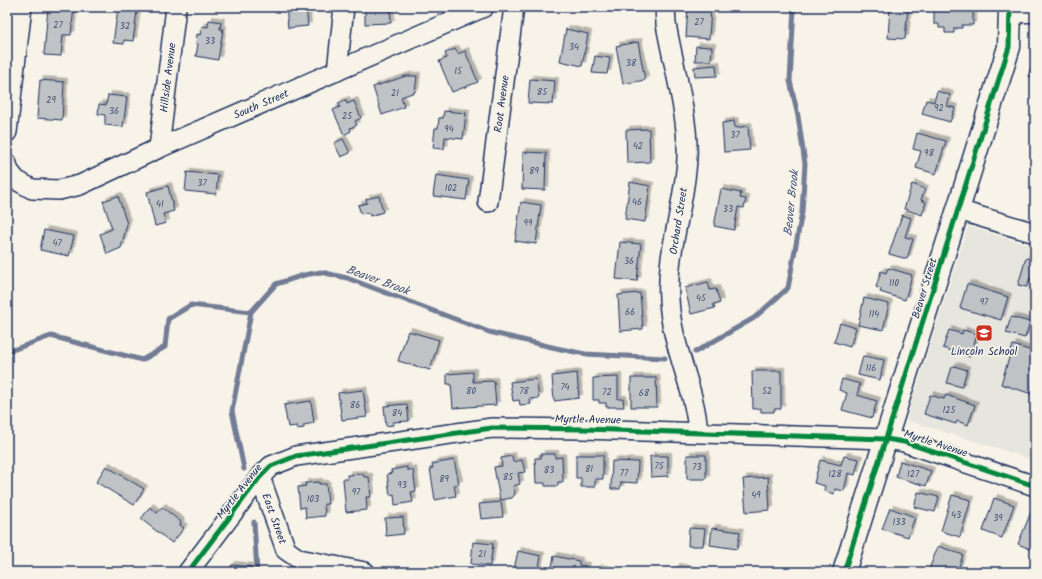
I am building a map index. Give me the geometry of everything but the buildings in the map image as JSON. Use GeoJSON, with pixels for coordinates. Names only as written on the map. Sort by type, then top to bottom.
{"type":"FeatureCollection","features":[{"type":"Feature","properties":{"kind":"street"},"geometry":{"type":"LineString","coordinates":[[7,132],[22,7]]}},
{"type":"Feature","properties":{"kind":"street","name":"Hillside Avenue"},"geometry":{"type":"LineString","coordinates":[[159,148],[176,7]]}},
{"type":"Feature","properties":{"kind":"street"},"geometry":{"type":"LineString","coordinates":[[337,71],[344,7]]}},
{"type":"Feature","properties":{"kind":"street","name":"South Street"},"geometry":{"type":"LineString","coordinates":[[7,164],[9,171],[16,180],[35,190],[59,190],[80,185],[159,148],[484,7]]}},
{"type":"Feature","properties":{"kind":"street","name":"Root Avenue"},"geometry":{"type":"LineString","coordinates":[[488,202],[514,7]]}},
{"type":"Feature","properties":{"kind":"street","name":"Orchard Street"},"geometry":{"type":"LineString","coordinates":[[665,7],[666,24],[687,147],[684,184],[672,251],[668,299],[674,338],[695,408],[698,432]]}},
{"type":"Feature","properties":{"kind":"street"},"geometry":{"type":"LineString","coordinates":[[1010,9],[1035,11]]}},
{"type":"Feature","properties":{"kind":"street","name":"Beaver Street"},"geometry":{"type":"LineString","coordinates":[[844,572],[1009,47],[1010,9]]}},
{"type":"Feature","properties":{"kind":"street"},"geometry":{"type":"LineString","coordinates":[[958,210],[1035,233]]}},
{"type":"Feature","properties":{"kind":"street","name":"Myrtle Avenue"},"geometry":{"type":"LineString","coordinates":[[188,572],[260,477],[271,466],[296,456],[492,428],[698,432],[886,439],[904,442],[1035,486]]}},
{"type":"Feature","properties":{"kind":"street","name":"East Street"},"geometry":{"type":"LineString","coordinates":[[260,477],[286,550],[299,559],[365,572]]}},
{"type":"Feature","properties":{"kind":"shaded area","name":"Lincoln School"},"geometry":{"type":"Polygon","coordinates":[[[968,226],[1035,247],[1035,460],[906,420],[968,226]]]}},
{"type":"Feature","properties":{"kind":"waterway","name":"Beaver Brook"},"geometry":{"type":"LineString","coordinates":[[695,352],[754,318],[788,288],[802,212],[805,164],[798,116],[790,81],[794,7]]}},
{"type":"Feature","properties":{"kind":"waterway","name":"Beaver Brook"},"geometry":{"type":"LineString","coordinates":[[244,469],[232,411],[251,312],[276,284],[304,275],[321,272],[347,278],[489,332],[556,348],[585,354],[665,358]]}},
{"type":"Feature","properties":{"kind":"waterway"},"geometry":{"type":"LineString","coordinates":[[7,352],[51,336],[142,360],[165,347],[168,319],[191,305],[251,312]]}},
{"type":"Feature","properties":{"kind":"waterway","name":"Beaver Brook"},"geometry":{"type":"LineString","coordinates":[[254,522],[257,572]]}},
{"type":"Feature","properties":{"kind":"cycle path"},"geometry":{"type":"LineString","coordinates":[[844,572],[1009,47],[1010,7]]}},
{"type":"Feature","properties":{"kind":"cycle path"},"geometry":{"type":"LineString","coordinates":[[188,572],[260,477],[271,466],[296,456],[492,428],[584,429],[886,439],[904,442],[1035,486]]}},
{"type":"Feature","properties":{"kind":"place","name":"Lincoln School"},"geometry":{"type":"Point","coordinates":[984,333]}}]}
